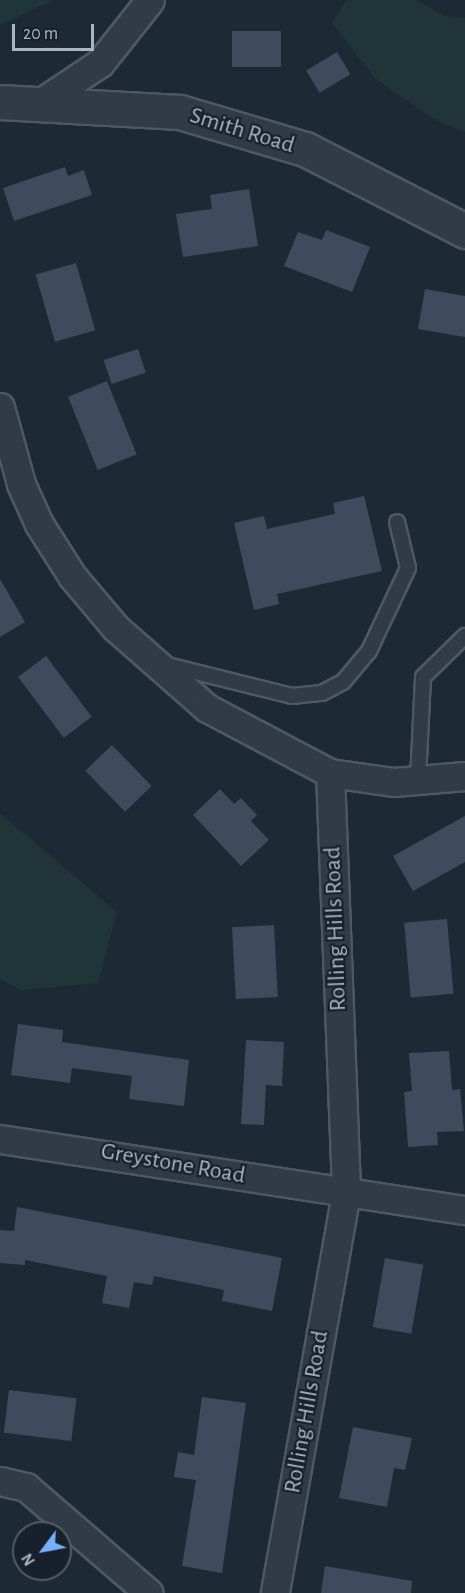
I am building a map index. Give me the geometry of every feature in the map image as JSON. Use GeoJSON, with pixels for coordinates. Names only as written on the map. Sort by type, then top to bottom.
{"type":"FeatureCollection","features":[{"type":"Feature","properties":{"kind":"street"},"geometry":{"type":"LineString","coordinates":[[40,103],[100,63],[150,0]]}},
{"type":"Feature","properties":{"kind":"street","name":"Smith Road"},"geometry":{"type":"LineString","coordinates":[[0,102],[180,112],[305,149],[465,231]]}},
{"type":"Feature","properties":{"kind":"street"},"geometry":{"type":"LineString","coordinates":[[0,407],[21,484],[39,524],[72,576],[156,663],[207,708],[330,773],[418,780],[465,776]]}},
{"type":"Feature","properties":{"kind":"street","name":"Rolling Hills Road"},"geometry":{"type":"LineString","coordinates":[[275,1593],[346,1193],[330,773]]}},
{"type":"Feature","properties":{"kind":"street","name":"Greystone Road"},"geometry":{"type":"LineString","coordinates":[[0,1138],[465,1210]]}},
{"type":"Feature","properties":{"kind":"street"},"geometry":{"type":"LineString","coordinates":[[0,1481],[26,1487],[149,1593]]}},
{"type":"Feature","properties":{"kind":"lane"},"geometry":{"type":"LineString","coordinates":[[156,663],[292,696],[322,693],[343,682],[369,651],[408,567],[398,522]]}},
{"type":"Feature","properties":{"kind":"lane"},"geometry":{"type":"LineString","coordinates":[[418,780],[423,677],[465,636]]}},
{"type":"Feature","properties":{"kind":"green space"},"geometry":{"type":"Polygon","coordinates":[[[0,0],[54,0],[0,25],[0,0]]]}},
{"type":"Feature","properties":{"kind":"green space"},"geometry":{"type":"Polygon","coordinates":[[[346,0],[416,0],[445,16],[465,18],[465,132],[433,119],[375,78],[332,23],[346,0]]]}},
{"type":"Feature","properties":{"kind":"green space"},"geometry":{"type":"Polygon","coordinates":[[[0,813],[117,912],[98,983],[21,990],[0,979],[0,813]]]}},
{"type":"Feature","properties":{"kind":"building"},"geometry":{"type":"Polygon","coordinates":[[[232,31],[281,31],[281,67],[232,67],[232,31]]]}},
{"type":"Feature","properties":{"kind":"building"},"geometry":{"type":"Polygon","coordinates":[[[337,52],[350,74],[320,93],[306,71],[337,52]]]}},
{"type":"Feature","properties":{"kind":"building"},"geometry":{"type":"Polygon","coordinates":[[[65,167],[68,176],[84,170],[92,195],[14,221],[3,188],[65,167]]]}},
{"type":"Feature","properties":{"kind":"building"},"geometry":{"type":"Polygon","coordinates":[[[249,189],[258,246],[183,257],[176,214],[212,209],[210,195],[249,189]]]}},
{"type":"Feature","properties":{"kind":"building"},"geometry":{"type":"Polygon","coordinates":[[[326,230],[370,247],[352,292],[284,266],[298,232],[322,240],[326,230]]]}},
{"type":"Feature","properties":{"kind":"building"},"geometry":{"type":"Polygon","coordinates":[[[76,263],[95,330],[55,342],[36,275],[76,263]]]}},
{"type":"Feature","properties":{"kind":"building"},"geometry":{"type":"Polygon","coordinates":[[[425,289],[465,296],[465,337],[418,329],[425,289]]]}},
{"type":"Feature","properties":{"kind":"building"},"geometry":{"type":"Polygon","coordinates":[[[138,349],[146,373],[111,384],[104,360],[138,349]]]}},
{"type":"Feature","properties":{"kind":"building"},"geometry":{"type":"Polygon","coordinates":[[[107,381],[137,454],[98,470],[68,397],[107,381]]]}},
{"type":"Feature","properties":{"kind":"building"},"geometry":{"type":"Polygon","coordinates":[[[364,496],[382,571],[277,594],[279,604],[254,610],[234,523],[264,516],[267,529],[335,514],[333,503],[364,496]]]}},
{"type":"Feature","properties":{"kind":"building"},"geometry":{"type":"Polygon","coordinates":[[[0,579],[25,622],[0,637],[0,579]]]}},
{"type":"Feature","properties":{"kind":"building"},"geometry":{"type":"Polygon","coordinates":[[[46,656],[92,717],[64,738],[18,677],[46,656]]]}},
{"type":"Feature","properties":{"kind":"building"},"geometry":{"type":"Polygon","coordinates":[[[112,745],[152,786],[125,812],[85,771],[112,745]]]}},
{"type":"Feature","properties":{"kind":"building"},"geometry":{"type":"Polygon","coordinates":[[[220,789],[234,804],[241,798],[257,815],[251,821],[269,840],[241,866],[193,815],[220,789]]]}},
{"type":"Feature","properties":{"kind":"building"},"geometry":{"type":"Polygon","coordinates":[[[465,816],[465,862],[413,891],[393,856],[465,816]]]}},
{"type":"Feature","properties":{"kind":"building"},"geometry":{"type":"Polygon","coordinates":[[[447,919],[454,994],[411,997],[404,923],[447,919]]]}},
{"type":"Feature","properties":{"kind":"building"},"geometry":{"type":"Polygon","coordinates":[[[274,925],[278,997],[236,999],[232,927],[274,925]]]}},
{"type":"Feature","properties":{"kind":"building"},"geometry":{"type":"Polygon","coordinates":[[[18,1024],[63,1030],[62,1042],[189,1060],[184,1106],[129,1099],[132,1076],[72,1068],[70,1083],[11,1075],[18,1024]]]}},
{"type":"Feature","properties":{"kind":"building"},"geometry":{"type":"Polygon","coordinates":[[[246,1040],[284,1042],[282,1086],[266,1085],[264,1125],[241,1124],[246,1040]]]}},
{"type":"Feature","properties":{"kind":"building"},"geometry":{"type":"Polygon","coordinates":[[[449,1051],[452,1090],[460,1089],[464,1131],[437,1132],[438,1145],[408,1147],[404,1092],[412,1091],[409,1053],[449,1051]]]}},
{"type":"Feature","properties":{"kind":"building"},"geometry":{"type":"Polygon","coordinates":[[[17,1207],[282,1258],[272,1311],[222,1301],[224,1290],[154,1276],[152,1285],[134,1282],[129,1308],[102,1303],[107,1276],[25,1260],[25,1265],[0,1263],[0,1230],[14,1231],[17,1207]]]}},
{"type":"Feature","properties":{"kind":"building"},"geometry":{"type":"Polygon","coordinates":[[[385,1258],[423,1265],[411,1334],[373,1327],[385,1258]]]}},
{"type":"Feature","properties":{"kind":"building"},"geometry":{"type":"Polygon","coordinates":[[[9,1390],[76,1398],[71,1441],[4,1433],[9,1390]]]}},
{"type":"Feature","properties":{"kind":"building"},"geometry":{"type":"Polygon","coordinates":[[[202,1397],[246,1403],[222,1573],[182,1566],[196,1480],[174,1477],[178,1452],[194,1455],[202,1397]]]}},
{"type":"Feature","properties":{"kind":"building"},"geometry":{"type":"Polygon","coordinates":[[[353,1427],[412,1438],[405,1470],[394,1468],[387,1507],[339,1498],[353,1427]]]}},
{"type":"Feature","properties":{"kind":"building"},"geometry":{"type":"Polygon","coordinates":[[[325,1566],[412,1581],[411,1593],[321,1593],[325,1566]]]}}]}
